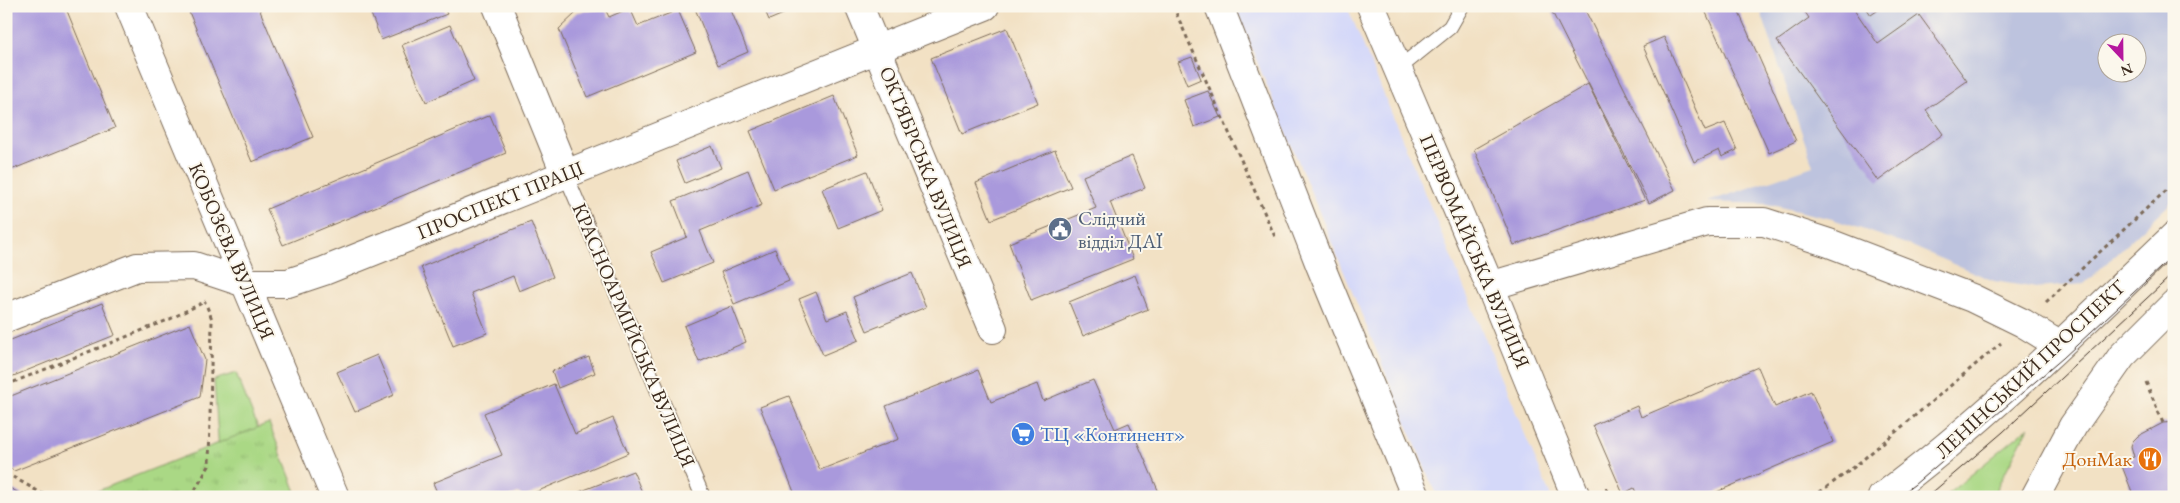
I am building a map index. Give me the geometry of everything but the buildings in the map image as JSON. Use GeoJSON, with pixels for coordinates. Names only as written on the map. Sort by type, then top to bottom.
{"type":"FeatureCollection","features":[{"type":"Feature","properties":{"kind":"main road","name":"КОБОЗЄВА ВУЛИЦЯ"},"geometry":{"type":"LineString","coordinates":[[129,6],[335,497]]}},
{"type":"Feature","properties":{"kind":"main road","name":"КРАСНОАРМІЙСЬКА ВУЛИЦЯ"},"geometry":{"type":"LineString","coordinates":[[497,6],[565,173]]}},
{"type":"Feature","properties":{"kind":"main road","name":"ОКТЯБРСЬКА ВУЛИЦЯ"},"geometry":{"type":"LineString","coordinates":[[859,6],[993,329]]}},
{"type":"Feature","properties":{"kind":"main road","name":"ПРОСПЕКТ ПРАЦІ"},"geometry":{"type":"LineString","coordinates":[[6,318],[137,267],[194,266],[245,283],[288,283],[324,271],[985,6]]}},
{"type":"Feature","properties":{"kind":"main road"},"geometry":{"type":"LineString","coordinates":[[1219,6],[1320,265],[1416,497]]}},
{"type":"Feature","properties":{"kind":"main road","name":"ПЕРВОМАЙСЬКА ВУЛИЦЯ"},"geometry":{"type":"LineString","coordinates":[[1371,6],[1490,286],[1576,497]]}},
{"type":"Feature","properties":{"kind":"main road"},"geometry":{"type":"LineString","coordinates":[[1490,286],[1708,222],[1764,222],[1829,243],[1972,298],[2023,323],[2059,345]]}},
{"type":"Feature","properties":{"kind":"main road","name":"ЛЕНІНСЬКИЙ ПРОСПЕКТ"},"geometry":{"type":"LineString","coordinates":[[1882,497],[1931,460],[2059,345],[2174,236]]}},
{"type":"Feature","properties":{"kind":"main road"},"geometry":{"type":"LineString","coordinates":[[2035,497],[2072,426],[2122,356],[2174,304]]}},
{"type":"Feature","properties":{"kind":"lane"},"geometry":{"type":"LineString","coordinates":[[1398,69],[1450,28],[1462,6]]}},
{"type":"Feature","properties":{"kind":"lane","name":"КРАСНОАРМІЙСЬКА ВУЛИЦЯ"},"geometry":{"type":"LineString","coordinates":[[565,173],[703,497]]}},
{"type":"Feature","properties":{"kind":"path"},"geometry":{"type":"LineString","coordinates":[[1173,6],[1279,246]]}},
{"type":"Feature","properties":{"kind":"path"},"geometry":{"type":"LineString","coordinates":[[191,497],[209,466],[212,319],[205,302]]}},
{"type":"Feature","properties":{"kind":"path"},"geometry":{"type":"LineString","coordinates":[[2146,382],[2162,423]]}},
{"type":"Feature","properties":{"kind":"path"},"geometry":{"type":"LineString","coordinates":[[6,473],[48,497]]}},
{"type":"Feature","properties":{"kind":"shaded area"},"geometry":{"type":"Polygon","coordinates":[[[1234,6],[1347,6],[1551,497],[1437,497],[1234,6]]]}},
{"type":"Feature","properties":{"kind":"shaded area"},"geometry":{"type":"Polygon","coordinates":[[[1759,6],[2174,6],[2174,200],[2084,284],[2037,288],[1994,281],[1909,245],[1832,219],[1767,204],[1707,202],[1813,166],[1759,6]]]}},
{"type":"Feature","properties":{"kind":"green space"},"geometry":{"type":"Polygon","coordinates":[[[236,373],[286,497],[220,466],[214,380],[236,373]]]}},
{"type":"Feature","properties":{"kind":"green space"},"geometry":{"type":"Polygon","coordinates":[[[269,423],[298,497],[82,497],[269,423]]]}},
{"type":"Feature","properties":{"kind":"green space"},"geometry":{"type":"Polygon","coordinates":[[[2029,427],[1992,497],[1944,497],[2029,427]]]}},
{"type":"Feature","properties":{"kind":"tram line"},"geometry":{"type":"LineString","coordinates":[[1897,497],[1914,485],[2063,358],[2174,255]]}},
{"type":"Feature","properties":{"kind":"tram line"},"geometry":{"type":"LineString","coordinates":[[1927,497],[2003,432],[2174,273]]}},
{"type":"Feature","properties":{"kind":"place","name":"Слідчий відділ ДАЇ"},"geometry":{"type":"Point","coordinates":[1060,229]}},
{"type":"Feature","properties":{"kind":"place","name":"ТЦ «Континент»"},"geometry":{"type":"Point","coordinates":[1023,434]}},
{"type":"Feature","properties":{"kind":"place","name":"ДонМак"},"geometry":{"type":"Point","coordinates":[2150,459]}}]}
